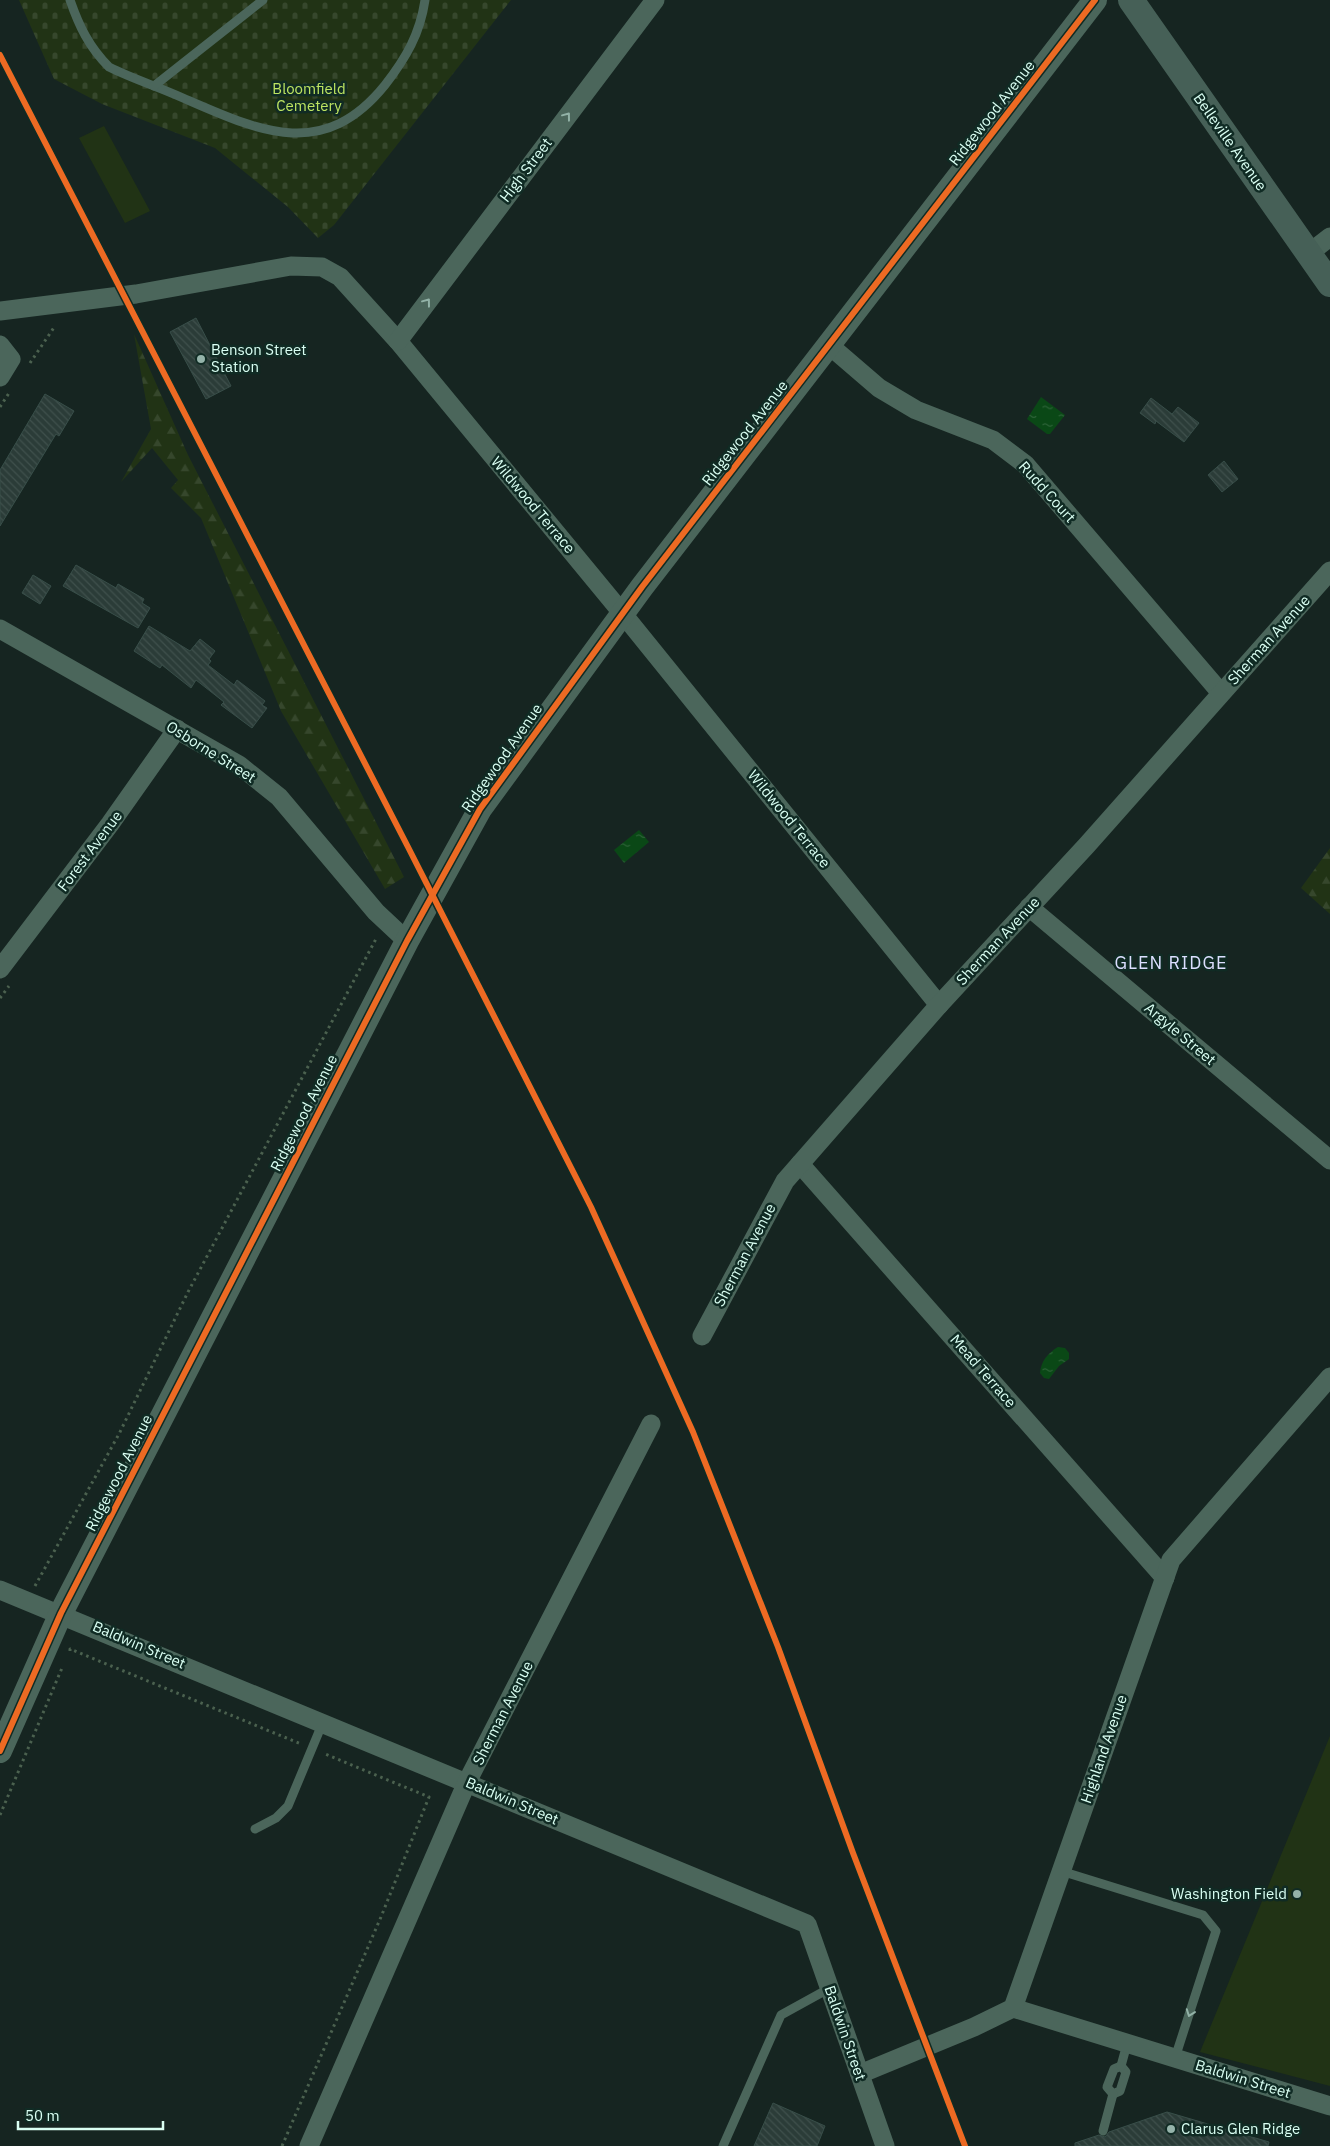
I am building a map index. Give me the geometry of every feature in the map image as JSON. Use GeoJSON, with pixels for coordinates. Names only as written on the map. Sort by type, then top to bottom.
{"type":"FeatureCollection","features":[{"type":"Feature","properties":{"kind":"main road","name":"Belleville Avenue"},"geometry":{"type":"LineString","coordinates":[[1131,0],[1330,284]]}},
{"type":"Feature","properties":{"kind":"street","name":"High Street"},"geometry":{"type":"LineString","coordinates":[[398,341],[655,0]]}},
{"type":"Feature","properties":{"kind":"street","name":"Ridgewood Avenue"},"geometry":{"type":"LineString","coordinates":[[0,1751],[61,1613],[412,932],[463,837],[497,782],[623,614],[1095,0]]}},
{"type":"Feature","properties":{"kind":"street"},"geometry":{"type":"LineString","coordinates":[[1308,254],[1330,237]]}},
{"type":"Feature","properties":{"kind":"street","name":"Wildwood Terrace"},"geometry":{"type":"LineString","coordinates":[[0,311],[136,294],[291,266],[322,267],[340,278],[398,341],[623,614],[939,1005]]}},
{"type":"Feature","properties":{"kind":"street"},"geometry":{"type":"LineString","coordinates":[[0,345],[11,359],[0,377]]}},
{"type":"Feature","properties":{"kind":"street","name":"Rudd Court"},"geometry":{"type":"LineString","coordinates":[[829,345],[886,392],[916,410],[993,440],[1025,464],[1221,693]]}},
{"type":"Feature","properties":{"kind":"street","name":"Sherman Avenue"},"geometry":{"type":"LineString","coordinates":[[702,1336],[785,1181],[939,1005],[1330,571]]}},
{"type":"Feature","properties":{"kind":"street","name":"Osborne Street"},"geometry":{"type":"LineString","coordinates":[[0,629],[239,765],[279,797],[376,912],[412,932]]}},
{"type":"Feature","properties":{"kind":"street","name":"Forest Avenue"},"geometry":{"type":"LineString","coordinates":[[6,976],[177,729]]}},
{"type":"Feature","properties":{"kind":"street","name":"Argyle Street"},"geometry":{"type":"LineString","coordinates":[[1029,907],[1330,1160]]}},
{"type":"Feature","properties":{"kind":"street","name":"Mead Terrace"},"geometry":{"type":"LineString","coordinates":[[800,1164],[1165,1578]]}},
{"type":"Feature","properties":{"kind":"street","name":"Highland Avenue"},"geometry":{"type":"LineString","coordinates":[[1013,2008],[1171,1560],[1330,1377]]}},
{"type":"Feature","properties":{"kind":"street","name":"Sherman Avenue"},"geometry":{"type":"LineString","coordinates":[[309,2146],[467,1782],[651,1424]]}},
{"type":"Feature","properties":{"kind":"street","name":"Baldwin Street"},"geometry":{"type":"LineString","coordinates":[[0,1590],[61,1613],[807,1924],[885,2146]]}},
{"type":"Feature","properties":{"kind":"street"},"geometry":{"type":"LineString","coordinates":[[860,2074],[974,2027],[1013,2008]]}},
{"type":"Feature","properties":{"kind":"street","name":"Baldwin Street"},"geometry":{"type":"LineString","coordinates":[[1013,2008],[1330,2106]]}},
{"type":"Feature","properties":{"kind":"lane"},"geometry":{"type":"LineString","coordinates":[[70,0],[80,28],[96,54],[109,66],[260,128],[302,135],[326,130],[350,116],[377,95],[397,68],[422,23],[425,0]]}},
{"type":"Feature","properties":{"kind":"lane"},"geometry":{"type":"LineString","coordinates":[[154,86],[263,0]]}},
{"type":"Feature","properties":{"kind":"lane"},"geometry":{"type":"LineString","coordinates":[[255,1829],[276,1818],[288,1806],[323,1722]]}},
{"type":"Feature","properties":{"kind":"lane"},"geometry":{"type":"LineString","coordinates":[[1061,1872],[1203,1915],[1216,1931],[1175,2058]]}},
{"type":"Feature","properties":{"kind":"lane"},"geometry":{"type":"LineString","coordinates":[[722,2146],[781,2015],[830,1988]]}},
{"type":"Feature","properties":{"kind":"lane"},"geometry":{"type":"LineString","coordinates":[[1103,2131],[1113,2094],[1108,2087],[1114,2069],[1121,2066],[1127,2044]]}},
{"type":"Feature","properties":{"kind":"path"},"geometry":{"type":"LineString","coordinates":[[35,1586],[119,1434],[188,1292],[379,934]]}},
{"type":"Feature","properties":{"kind":"path"},"geometry":{"type":"LineString","coordinates":[[0,998],[6,976]]}},
{"type":"Feature","properties":{"kind":"path"},"geometry":{"type":"LineString","coordinates":[[67,1658],[70,1649],[429,1797],[382,1916],[282,2146]]}},
{"type":"Feature","properties":{"kind":"path"},"geometry":{"type":"LineString","coordinates":[[0,1815],[63,1667]]}},
{"type":"Feature","properties":{"kind":"green space","name":"Bloomfield Cemetery"},"geometry":{"type":"Polygon","coordinates":[[[19,0],[511,0],[334,225],[318,238],[288,207],[215,148],[102,104],[54,79],[19,0]]]}},
{"type":"Feature","properties":{"kind":"green space"},"geometry":{"type":"Polygon","coordinates":[[[104,126],[150,211],[125,223],[79,138],[104,126]]]}},
{"type":"Feature","properties":{"kind":"green space"},"geometry":{"type":"Polygon","coordinates":[[[134,334],[188,455],[404,877],[385,889],[281,711],[201,518],[171,488],[178,480],[152,448],[121,482],[151,429],[134,334]]]}},
{"type":"Feature","properties":{"kind":"green space"},"geometry":{"type":"Polygon","coordinates":[[[1330,848],[1330,914],[1301,888],[1330,848]]]}},
{"type":"Feature","properties":{"kind":"green space","name":"Washington Field"},"geometry":{"type":"Polygon","coordinates":[[[1330,1736],[1330,2086],[1200,2052],[1330,1736]]]}},
{"type":"Feature","properties":{"kind":"water"},"geometry":{"type":"Polygon","coordinates":[[[1041,397],[1065,415],[1050,434],[1047,434],[1027,419],[1041,397]]]}},
{"type":"Feature","properties":{"kind":"water"},"geometry":{"type":"Polygon","coordinates":[[[639,830],[649,842],[624,863],[614,850],[639,830]]]}},
{"type":"Feature","properties":{"kind":"water"},"geometry":{"type":"Polygon","coordinates":[[[1058,1347],[1065,1348],[1069,1353],[1069,1359],[1059,1366],[1049,1379],[1044,1378],[1040,1373],[1043,1361],[1058,1347]]]}},
{"type":"Feature","properties":{"kind":"building","name":"Benson Street Station"},"geometry":{"type":"Polygon","coordinates":[[[196,318],[231,386],[206,399],[170,332],[196,318]]]}},
{"type":"Feature","properties":{"kind":"building"},"geometry":{"type":"Polygon","coordinates":[[[45,394],[74,411],[59,436],[56,434],[0,526],[0,470],[45,394]]]}},
{"type":"Feature","properties":{"kind":"building"},"geometry":{"type":"Polygon","coordinates":[[[1151,398],[1172,414],[1178,407],[1199,423],[1184,442],[1156,421],[1155,424],[1140,413],[1151,398]]]}},
{"type":"Feature","properties":{"kind":"building"},"geometry":{"type":"Polygon","coordinates":[[[1224,461],[1238,479],[1222,492],[1208,475],[1224,461]]]}},
{"type":"Feature","properties":{"kind":"building"},"geometry":{"type":"Polygon","coordinates":[[[76,565],[116,588],[118,584],[144,599],[142,603],[150,608],[138,628],[63,586],[76,565]]]}},
{"type":"Feature","properties":{"kind":"building"},"geometry":{"type":"Polygon","coordinates":[[[33,575],[51,586],[40,604],[22,593],[33,575]]]}},
{"type":"Feature","properties":{"kind":"building"},"geometry":{"type":"Polygon","coordinates":[[[149,626],[190,651],[200,639],[215,651],[209,659],[211,661],[208,665],[234,685],[237,680],[265,701],[262,705],[267,708],[252,728],[221,705],[224,702],[196,680],[191,688],[162,665],[160,668],[134,651],[149,626]]]}},
{"type":"Feature","properties":{"kind":"building"},"geometry":{"type":"Polygon","coordinates":[[[773,2103],[825,2126],[817,2146],[754,2146],[773,2103]]]}},
{"type":"Feature","properties":{"kind":"building","name":"Clarus Glen Ridge"},"geometry":{"type":"Polygon","coordinates":[[[1167,2112],[1269,2142],[1268,2146],[1075,2146],[1075,2143],[1099,2135],[1105,2137],[1109,2132],[1167,2112]]]}},
{"type":"Feature","properties":{"kind":"cycle path"},"geometry":{"type":"LineString","coordinates":[[0,1751],[61,1613],[407,941],[480,809],[642,587],[1095,0]]}},
{"type":"Feature","properties":{"kind":"cycle path"},"geometry":{"type":"LineString","coordinates":[[0,55],[408,847],[591,1207],[693,1432],[778,1647],[853,1853],[965,2146]]}},
{"type":"Feature","properties":{"kind":"place","name":"Benson Street Station"},"geometry":{"type":"Point","coordinates":[201,359]}},
{"type":"Feature","properties":{"kind":"place","name":"Washington Field"},"geometry":{"type":"Point","coordinates":[1297,1894]}},
{"type":"Feature","properties":{"kind":"place","name":"Clarus Glen Ridge"},"geometry":{"type":"Point","coordinates":[1171,2129]}},
{"type":"Feature","properties":{"kind":"district","name":"GLEN RIDGE"},"geometry":{"type":"Point","coordinates":[1171,963]}}]}
